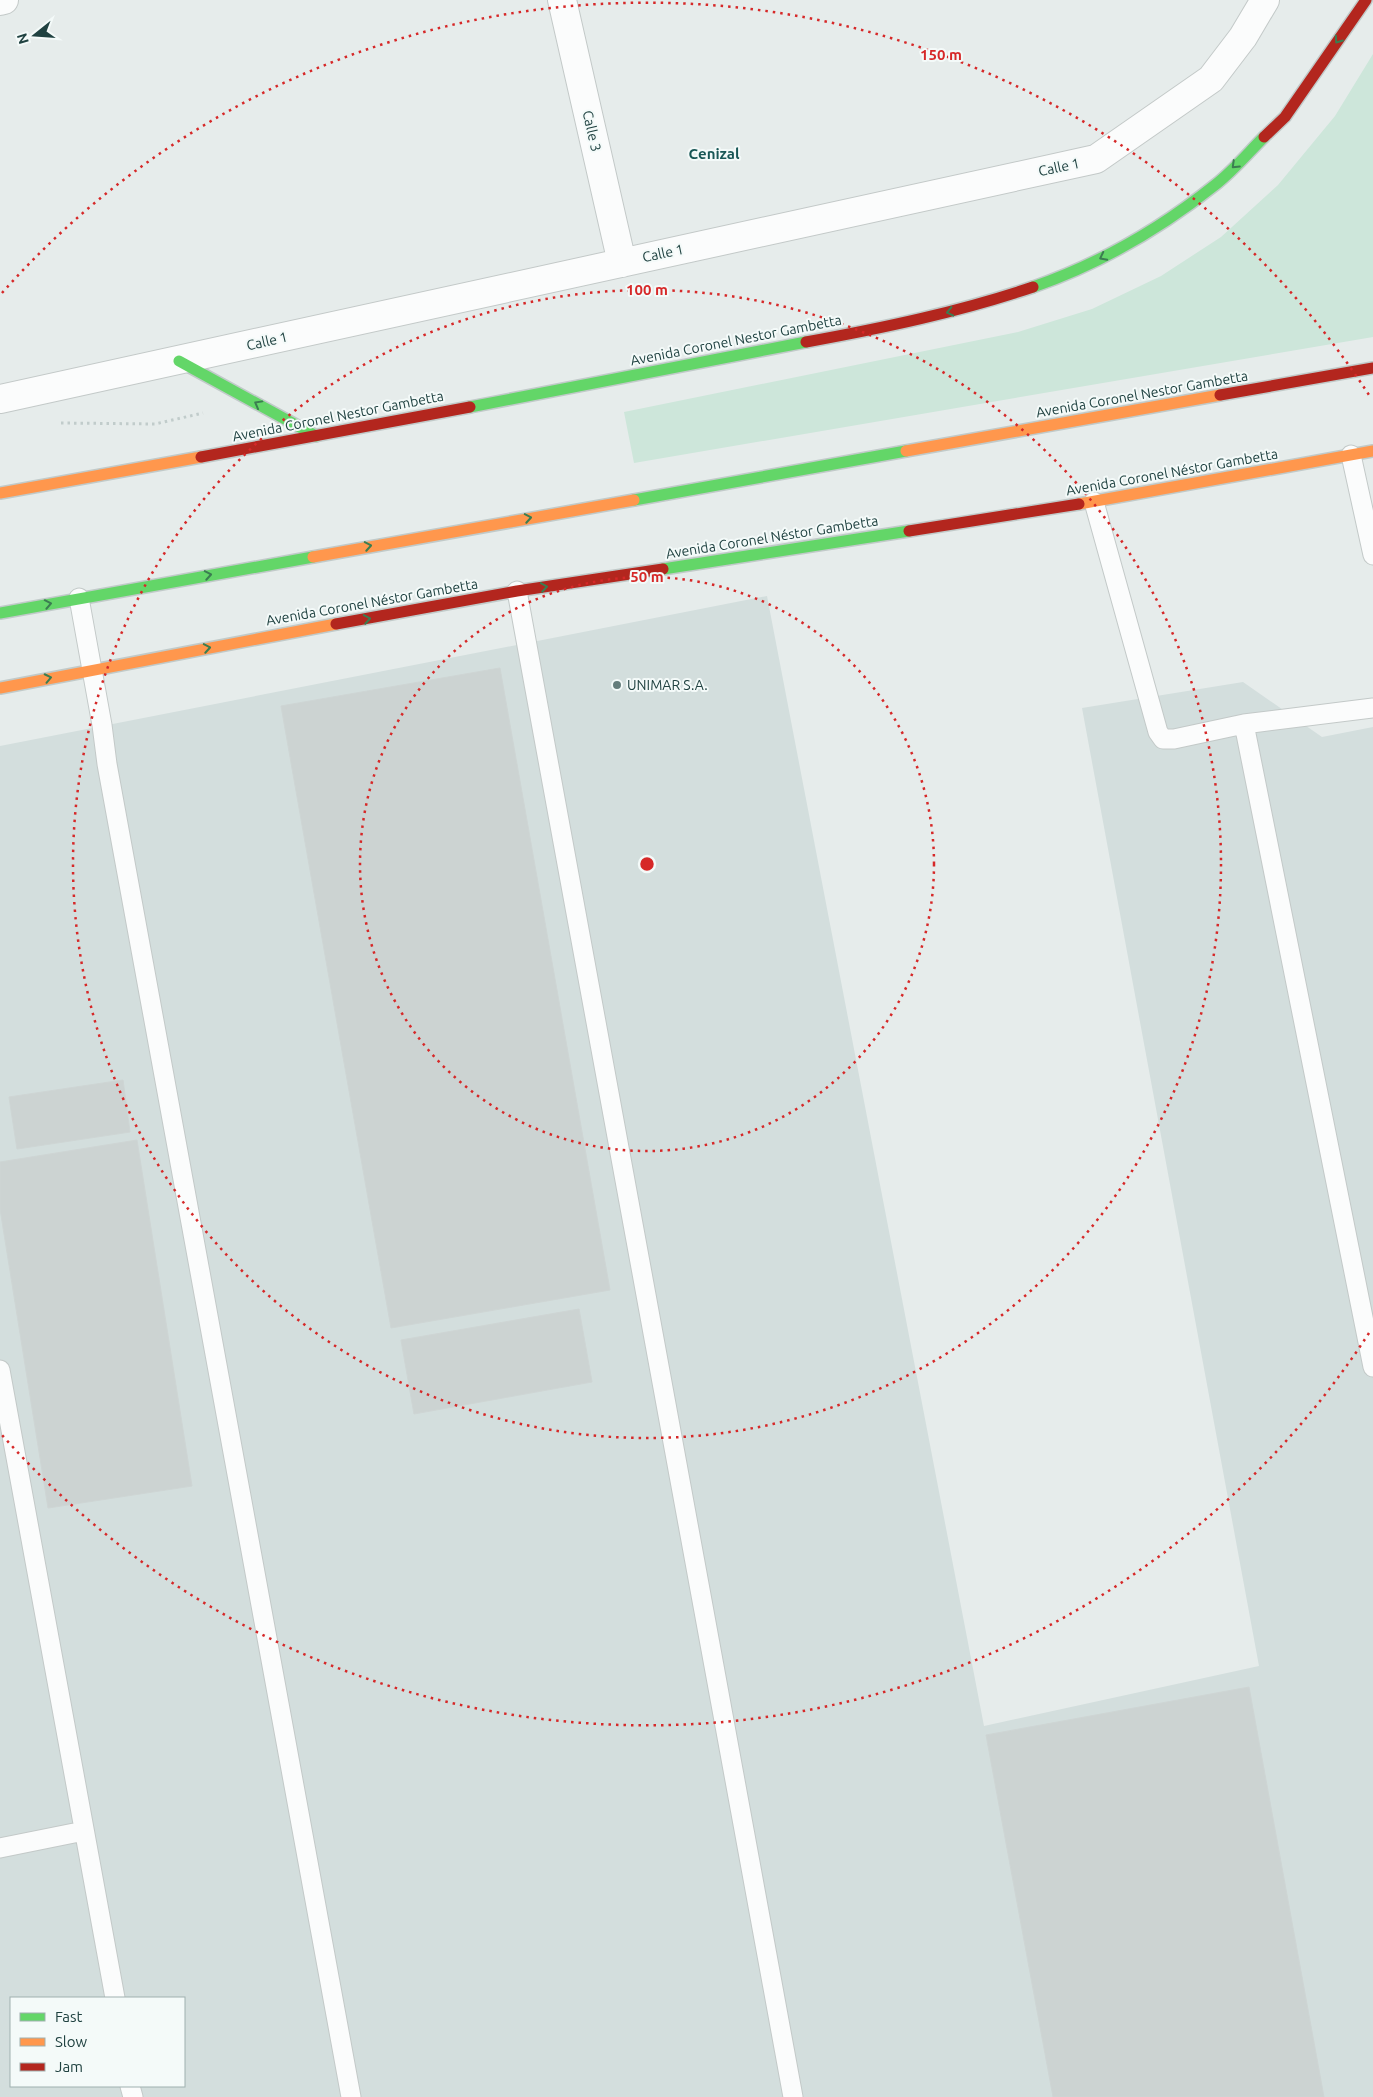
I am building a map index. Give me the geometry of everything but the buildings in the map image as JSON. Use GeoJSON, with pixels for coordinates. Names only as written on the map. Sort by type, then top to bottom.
{"type":"FeatureCollection","features":[{"type":"Feature","properties":{"kind":"main road","name":"Avenida Coronel Nestor Gambetta"},"geometry":{"type":"LineString","coordinates":[[0,493],[316,436],[898,325],[983,304],[1068,275],[1144,236],[1216,184],[1285,117],[1366,0]]}},
{"type":"Feature","properties":{"kind":"main road"},"geometry":{"type":"LineString","coordinates":[[179,361],[316,436]]}},
{"type":"Feature","properties":{"kind":"main road","name":"Avenida Coronel Nestor Gambetta"},"geometry":{"type":"LineString","coordinates":[[0,613],[1373,368]]}},
{"type":"Feature","properties":{"kind":"main road","name":"Avenida Coronel Néstor Gambetta"},"geometry":{"type":"LineString","coordinates":[[0,688],[92,669],[517,591],[1094,502],[1373,451]]}},
{"type":"Feature","properties":{"kind":"street"},"geometry":{"type":"LineString","coordinates":[[0,1],[4,0]]}},
{"type":"Feature","properties":{"kind":"street","name":"Calle 3"},"geometry":{"type":"LineString","coordinates":[[562,0],[622,262]]}},
{"type":"Feature","properties":{"kind":"street","name":"Calle 1"},"geometry":{"type":"LineString","coordinates":[[0,399],[1096,159],[1211,78],[1243,37],[1265,0]]}},
{"type":"Feature","properties":{"kind":"lane"},"geometry":{"type":"LineString","coordinates":[[1351,455],[1373,555]]}},
{"type":"Feature","properties":{"kind":"lane"},"geometry":{"type":"LineString","coordinates":[[1094,502],[1158,732],[1163,740],[1174,740],[1244,724],[1373,708]]}},
{"type":"Feature","properties":{"kind":"lane"},"geometry":{"type":"LineString","coordinates":[[517,591],[793,2097]]}},
{"type":"Feature","properties":{"kind":"lane"},"geometry":{"type":"LineString","coordinates":[[79,598],[109,774],[351,2097]]}},
{"type":"Feature","properties":{"kind":"lane"},"geometry":{"type":"LineString","coordinates":[[1244,724],[1373,1367]]}},
{"type":"Feature","properties":{"kind":"lane"},"geometry":{"type":"LineString","coordinates":[[0,1370],[114,1997]]}},
{"type":"Feature","properties":{"kind":"lane"},"geometry":{"type":"LineString","coordinates":[[0,1848],[84,1831]]}},
{"type":"Feature","properties":{"kind":"path"},"geometry":{"type":"LineString","coordinates":[[57,423],[155,424],[256,403]]}},
{"type":"Feature","properties":{"kind":"shaded area"},"geometry":{"type":"Polygon","coordinates":[[[767,596],[984,1726],[1259,1666],[1082,708],[1243,682],[1322,737],[1373,727],[1373,2097],[0,2097],[0,746],[767,596]]]}},
{"type":"Feature","properties":{"kind":"green space"},"geometry":{"type":"Polygon","coordinates":[[[1373,54],[1373,337],[634,463],[624,412],[1018,332],[1092,309],[1161,276],[1221,237],[1278,185],[1335,116],[1373,54]]]}},
{"type":"Feature","properties":{"kind":"traffic: fast"},"geometry":{"type":"LineString","coordinates":[[1033,287],[1082,268],[1151,231],[1222,180],[1264,137]]}},
{"type":"Feature","properties":{"kind":"traffic: fast"},"geometry":{"type":"LineString","coordinates":[[470,407],[806,342]]}},
{"type":"Feature","properties":{"kind":"traffic: fast"},"geometry":{"type":"LineString","coordinates":[[179,361],[316,436]]}},
{"type":"Feature","properties":{"kind":"traffic: fast"},"geometry":{"type":"LineString","coordinates":[[634,500],[906,451]]}},
{"type":"Feature","properties":{"kind":"traffic: fast"},"geometry":{"type":"LineString","coordinates":[[663,569],[909,531]]}},
{"type":"Feature","properties":{"kind":"traffic: fast"},"geometry":{"type":"LineString","coordinates":[[0,613],[313,557]]}},
{"type":"Feature","properties":{"kind":"traffic: slow"},"geometry":{"type":"LineString","coordinates":[[906,451],[1220,395]]}},
{"type":"Feature","properties":{"kind":"traffic: slow"},"geometry":{"type":"LineString","coordinates":[[1079,504],[1373,451]]}},
{"type":"Feature","properties":{"kind":"traffic: slow"},"geometry":{"type":"LineString","coordinates":[[0,493],[201,457]]}},
{"type":"Feature","properties":{"kind":"traffic: slow"},"geometry":{"type":"LineString","coordinates":[[313,557],[634,500]]}},
{"type":"Feature","properties":{"kind":"traffic: slow"},"geometry":{"type":"LineString","coordinates":[[0,688],[336,624]]}},
{"type":"Feature","properties":{"kind":"traffic: jam"},"geometry":{"type":"LineString","coordinates":[[1264,137],[1285,117],[1366,0]]}},
{"type":"Feature","properties":{"kind":"traffic: jam"},"geometry":{"type":"LineString","coordinates":[[806,342],[921,319],[1033,287]]}},
{"type":"Feature","properties":{"kind":"traffic: jam"},"geometry":{"type":"LineString","coordinates":[[1220,395],[1373,368]]}},
{"type":"Feature","properties":{"kind":"traffic: jam"},"geometry":{"type":"LineString","coordinates":[[201,457],[470,407]]}},
{"type":"Feature","properties":{"kind":"traffic: jam"},"geometry":{"type":"LineString","coordinates":[[909,531],[1079,504]]}},
{"type":"Feature","properties":{"kind":"traffic: jam"},"geometry":{"type":"LineString","coordinates":[[336,624],[517,591],[663,569]]}},
{"type":"Feature","properties":{"kind":"place","name":"UNIMAR S.A."},"geometry":{"type":"Point","coordinates":[617,685]}},
{"type":"Feature","properties":{"kind":"district","name":"Cenizal"},"geometry":{"type":"Point","coordinates":[714,153]}}]}
